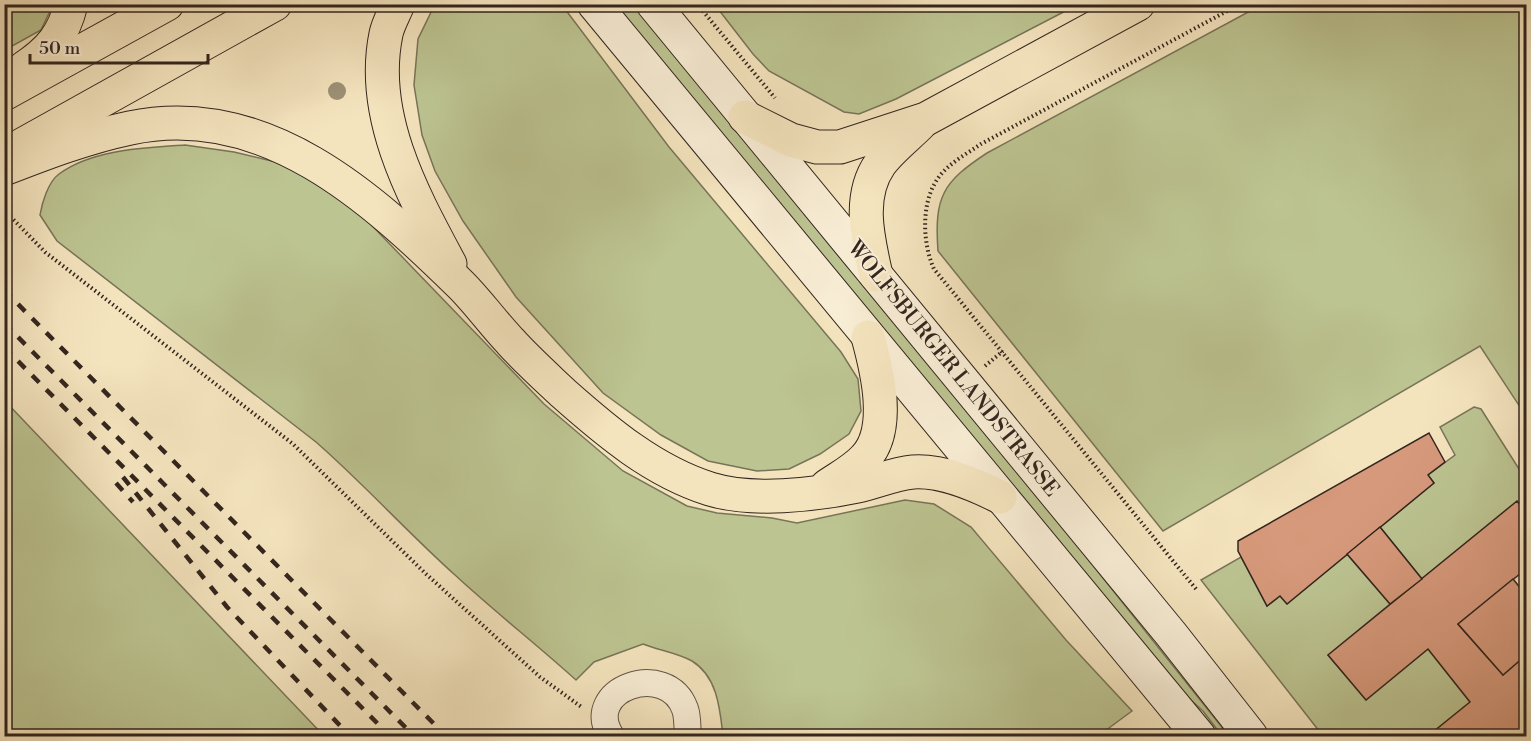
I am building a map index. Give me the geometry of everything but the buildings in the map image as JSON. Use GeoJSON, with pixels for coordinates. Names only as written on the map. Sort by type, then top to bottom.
{"type":"FeatureCollection","features":[{"type":"Feature","properties":{"kind":"highway"},"geometry":{"type":"LineString","coordinates":[[4,81],[54,44],[66,25],[71,4]]}},
{"type":"Feature","properties":{"kind":"highway"},"geometry":{"type":"LineString","coordinates":[[4,94],[167,4]]}},
{"type":"Feature","properties":{"kind":"highway"},"geometry":{"type":"LineString","coordinates":[[4,169],[275,4]]}},
{"type":"Feature","properties":{"kind":"highway"},"geometry":{"type":"LineString","coordinates":[[398,4],[386,33],[382,80],[392,138],[414,198],[463,286]]}},
{"type":"Feature","properties":{"kind":"highway"},"geometry":{"type":"LineString","coordinates":[[745,117],[791,140],[817,147],[840,147],[926,119],[1138,4]]}},
{"type":"Feature","properties":{"kind":"highway"},"geometry":{"type":"LineString","coordinates":[[876,275],[867,237],[866,201],[871,184],[880,165],[926,119]]}},
{"type":"Feature","properties":{"kind":"highway"},"geometry":{"type":"LineString","coordinates":[[4,156],[131,127],[182,123],[221,127],[267,139],[323,167],[378,210],[463,286],[511,343],[603,430],[659,468],[711,490],[771,498],[858,486],[884,477],[915,472],[975,484],[1000,497]]}},
{"type":"Feature","properties":{"kind":"highway"},"geometry":{"type":"LineString","coordinates":[[820,491],[867,457],[876,437],[880,414],[879,391],[868,337]]}},
{"type":"Feature","properties":{"kind":"main road"},"geometry":{"type":"LineString","coordinates":[[594,4],[1199,736]]}},
{"type":"Feature","properties":{"kind":"main road","name":"WOLFSBURGER LANDSTRASSE"},"geometry":{"type":"LineString","coordinates":[[653,4],[1171,634],[1251,736]]}},
{"type":"Feature","properties":{"kind":"street"},"geometry":{"type":"LineString","coordinates":[[608,729],[609,702],[621,688],[643,682],[665,687],[676,696],[685,709],[688,736]]}},
{"type":"Feature","properties":{"kind":"path"},"geometry":{"type":"LineString","coordinates":[[1196,589],[934,269],[927,253],[928,204],[935,183],[960,158],[981,144],[1240,4]]}},
{"type":"Feature","properties":{"kind":"path"},"geometry":{"type":"LineString","coordinates":[[4,210],[45,252],[134,324],[269,423],[426,574],[540,677],[608,729]]}},
{"type":"Feature","properties":{"kind":"green space"},"geometry":{"type":"Polygon","coordinates":[[[5,4],[53,5],[41,30],[5,50],[5,4]]]}},
{"type":"Feature","properties":{"kind":"green space"},"geometry":{"type":"Polygon","coordinates":[[[435,4],[562,5],[669,147],[841,352],[858,379],[861,411],[849,434],[820,454],[789,469],[757,471],[708,461],[661,435],[603,393],[516,297],[463,221],[435,171],[422,135],[414,85],[418,39],[435,4]]]}},
{"type":"Feature","properties":{"kind":"green space"},"geometry":{"type":"Polygon","coordinates":[[[1263,4],[1526,5],[1526,416],[1480,346],[1163,531],[938,251],[940,203],[951,182],[987,153],[1263,4]]]}},
{"type":"Feature","properties":{"kind":"green space"},"geometry":{"type":"Polygon","coordinates":[[[612,5],[634,5],[1024,479],[1229,736],[1222,736],[1203,711],[1174,685],[612,5]]]}},
{"type":"Feature","properties":{"kind":"green space"},"geometry":{"type":"Polygon","coordinates":[[[715,5],[1077,5],[896,99],[859,114],[844,112],[769,71],[715,5]]]}},
{"type":"Feature","properties":{"kind":"green space"},"geometry":{"type":"Polygon","coordinates":[[[185,145],[234,152],[284,164],[356,209],[544,404],[623,471],[687,506],[717,513],[772,518],[797,523],[905,500],[934,504],[971,527],[1066,640],[1132,711],[1098,736],[723,736],[719,705],[712,685],[701,668],[681,656],[643,644],[594,662],[576,680],[455,575],[316,442],[57,241],[40,215],[44,199],[55,178],[87,159],[120,151],[185,145]]]}},
{"type":"Feature","properties":{"kind":"green space"},"geometry":{"type":"Polygon","coordinates":[[[5,401],[324,736],[5,736],[5,401]]]}},
{"type":"Feature","properties":{"kind":"green space"},"geometry":{"type":"Polygon","coordinates":[[[1474,407],[1481,409],[1526,480],[1526,512],[1517,502],[1422,579],[1380,527],[1434,483],[1428,475],[1455,455],[1440,427],[1474,407]]]}},
{"type":"Feature","properties":{"kind":"green space"},"geometry":{"type":"Polygon","coordinates":[[[1347,554],[1390,604],[1328,655],[1366,700],[1428,649],[1470,702],[1428,736],[1323,736],[1201,580],[1241,557],[1267,606],[1280,596],[1287,604],[1347,554]]]}},
{"type":"Feature","properties":{"kind":"railway"},"geometry":{"type":"LineString","coordinates":[[4,290],[446,736]]}},
{"type":"Feature","properties":{"kind":"railway"},"geometry":{"type":"LineString","coordinates":[[4,323],[414,736]]}},
{"type":"Feature","properties":{"kind":"railway"},"geometry":{"type":"LineString","coordinates":[[4,347],[390,736]]}},
{"type":"Feature","properties":{"kind":"railway"},"geometry":{"type":"LineString","coordinates":[[123,477],[227,607],[350,736]]}},
{"type":"Feature","properties":{"kind":"railway"},"geometry":{"type":"LineString","coordinates":[[116,483],[133,502]]}}]}
